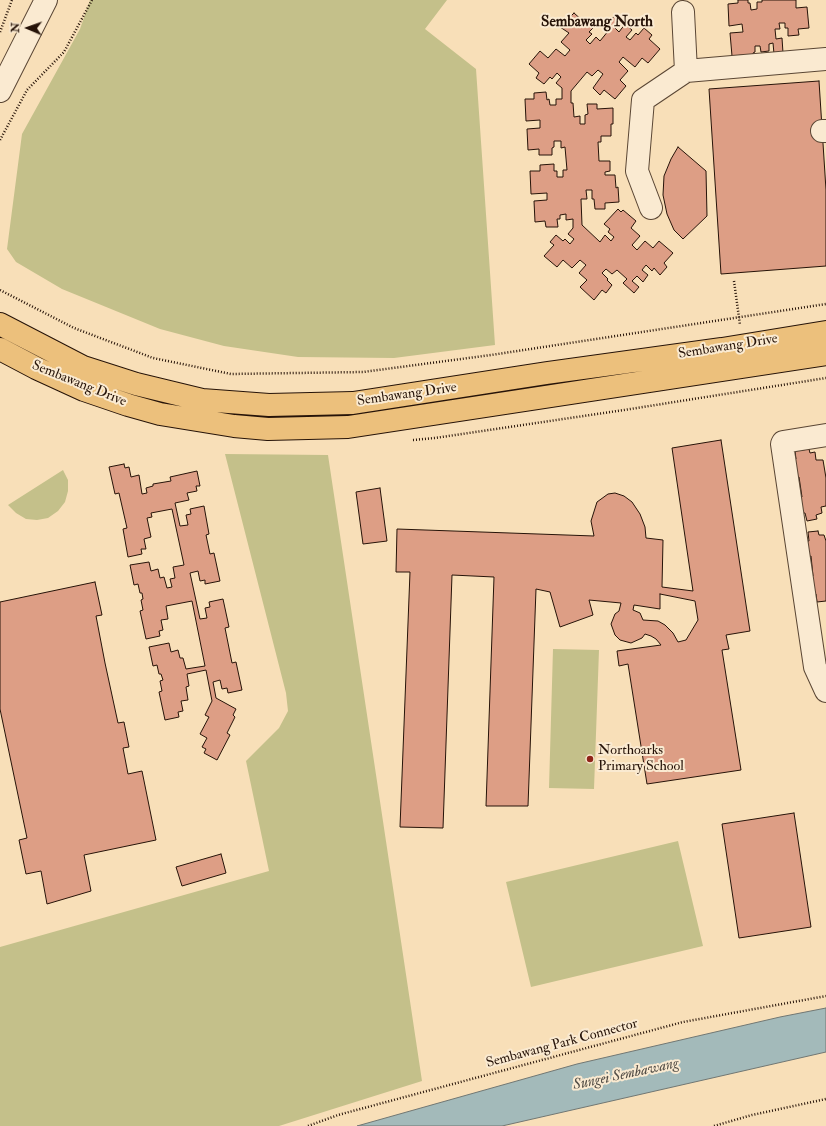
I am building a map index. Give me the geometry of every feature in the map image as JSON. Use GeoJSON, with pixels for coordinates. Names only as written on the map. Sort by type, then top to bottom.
{"type":"FeatureCollection","features":[{"type":"Feature","properties":{"kind":"main road","name":"Sembawang Drive"},"geometry":{"type":"LineString","coordinates":[[0,324],[83,367],[136,384],[202,400],[269,405],[353,403],[554,372],[722,349],[826,332]]}},
{"type":"Feature","properties":{"kind":"main road","name":"Sembawang Drive"},"geometry":{"type":"LineString","coordinates":[[0,349],[36,368],[84,390],[128,405],[167,416],[234,426],[268,429],[348,427],[826,354]]}},
{"type":"Feature","properties":{"kind":"street"},"geometry":{"type":"LineString","coordinates":[[0,91],[46,0]]}},
{"type":"Feature","properties":{"kind":"street"},"geometry":{"type":"LineString","coordinates":[[683,12],[686,71]]}},
{"type":"Feature","properties":{"kind":"street"},"geometry":{"type":"LineString","coordinates":[[651,208],[637,171],[643,100],[686,71],[826,59]]}},
{"type":"Feature","properties":{"kind":"street"},"geometry":{"type":"LineString","coordinates":[[826,435],[783,442],[782,444],[815,668],[826,691]]}},
{"type":"Feature","properties":{"kind":"path"},"geometry":{"type":"LineString","coordinates":[[0,32],[12,0]]}},
{"type":"Feature","properties":{"kind":"path"},"geometry":{"type":"LineString","coordinates":[[0,140],[27,90],[64,52],[92,0]]}},
{"type":"Feature","properties":{"kind":"path"},"geometry":{"type":"LineString","coordinates":[[734,281],[739,317]]}},
{"type":"Feature","properties":{"kind":"path"},"geometry":{"type":"LineString","coordinates":[[0,290],[74,328],[153,358],[231,374],[363,372],[491,355],[826,304]]}},
{"type":"Feature","properties":{"kind":"path","name":"Sembawang Park Connector"},"geometry":{"type":"LineString","coordinates":[[308,1126],[338,1115],[683,1022],[826,996]]}},
{"type":"Feature","properties":{"kind":"path"},"geometry":{"type":"LineString","coordinates":[[714,1126],[752,1115],[826,1099]]}},
{"type":"Feature","properties":{"kind":"shaded area"},"geometry":{"type":"Polygon","coordinates":[[[90,0],[447,0],[425,29],[476,69],[495,345],[394,358],[298,357],[224,346],[160,329],[62,289],[16,262],[7,249],[22,134],[80,29],[90,0]]]}},
{"type":"Feature","properties":{"kind":"shaded area"},"geometry":{"type":"Polygon","coordinates":[[[225,454],[328,455],[422,1081],[279,1126],[0,1126],[0,947],[269,871],[246,761],[279,728],[288,711],[286,693],[225,454]]]}},
{"type":"Feature","properties":{"kind":"shaded area"},"geometry":{"type":"Polygon","coordinates":[[[63,470],[68,480],[68,491],[65,502],[58,511],[48,518],[37,520],[26,519],[16,513],[8,505],[63,470]]]}},
{"type":"Feature","properties":{"kind":"shaded area"},"geometry":{"type":"Polygon","coordinates":[[[553,649],[599,650],[594,789],[549,788],[553,649]]]}},
{"type":"Feature","properties":{"kind":"shaded area"},"geometry":{"type":"Polygon","coordinates":[[[678,841],[703,946],[531,987],[506,882],[678,841]]]}},
{"type":"Feature","properties":{"kind":"water","name":"Sungei Sembawang"},"geometry":{"type":"Polygon","coordinates":[[[826,1008],[826,1052],[502,1126],[357,1126],[577,1064],[780,1017],[826,1008]]]}},
{"type":"Feature","properties":{"kind":"building"},"geometry":{"type":"Polygon","coordinates":[[[738,0],[748,0],[751,10],[757,9],[757,2],[762,2],[762,0],[796,0],[796,8],[807,7],[809,28],[798,29],[799,35],[788,36],[788,28],[785,28],[785,23],[779,23],[780,29],[775,29],[776,39],[782,38],[783,53],[774,54],[773,43],[769,44],[769,51],[761,52],[760,46],[755,46],[755,52],[753,53],[754,61],[744,61],[744,55],[732,56],[730,33],[743,32],[742,24],[729,26],[728,4],[738,3],[738,0]]]}},
{"type":"Feature","properties":{"kind":"building"},"geometry":{"type":"Polygon","coordinates":[[[574,13],[584,22],[587,19],[595,26],[589,32],[592,34],[586,40],[590,44],[596,37],[600,41],[609,30],[605,27],[616,14],[621,19],[614,27],[619,32],[625,24],[632,30],[626,37],[630,40],[636,33],[638,35],[644,28],[652,35],[649,39],[660,49],[648,63],[642,58],[635,67],[623,57],[619,62],[628,71],[620,80],[626,86],[615,99],[604,90],[600,95],[593,88],[603,74],[598,70],[592,76],[587,72],[571,91],[571,103],[573,103],[574,117],[580,116],[580,124],[585,124],[585,115],[588,114],[587,104],[597,104],[597,109],[613,108],[611,136],[601,136],[601,142],[598,142],[599,161],[610,161],[610,171],[605,172],[605,175],[615,175],[616,188],[618,187],[619,202],[605,203],[605,209],[595,209],[594,199],[592,199],[592,190],[586,190],[587,199],[581,199],[582,225],[600,242],[605,235],[611,241],[614,237],[608,232],[610,229],[604,224],[618,209],[621,212],[623,210],[636,221],[631,228],[640,236],[632,245],[637,250],[645,241],[653,248],[659,241],[673,253],[664,263],[667,267],[660,275],[654,268],[652,271],[646,265],[642,270],[648,275],[643,282],[637,276],[632,281],[639,287],[634,293],[623,283],[627,279],[617,270],[612,274],[606,269],[602,273],[612,285],[606,293],[602,290],[594,300],[580,287],[587,280],[579,273],[586,265],[580,260],[572,268],[563,260],[557,267],[544,256],[554,245],[550,242],[556,235],[563,241],[565,239],[570,244],[574,239],[568,234],[573,228],[573,219],[566,220],[566,214],[560,215],[560,219],[557,219],[558,227],[546,227],[545,221],[535,222],[534,201],[547,200],[547,193],[531,194],[530,171],[540,171],[540,165],[554,164],[554,171],[557,171],[557,177],[563,177],[563,170],[567,170],[565,147],[561,148],[561,141],[554,141],[552,155],[539,155],[539,149],[528,150],[527,129],[540,128],[540,120],[526,121],[525,99],[534,99],[534,93],[546,92],[547,100],[549,99],[550,105],[556,105],[556,99],[562,99],[562,88],[556,83],[561,77],[557,73],[552,79],[550,77],[544,84],[536,78],[539,73],[529,64],[540,51],[548,58],[556,49],[565,56],[570,50],[561,42],[569,33],[560,27],[574,13]]]}},
{"type":"Feature","properties":{"kind":"building"},"geometry":{"type":"Polygon","coordinates":[[[819,81],[826,190],[826,266],[721,274],[709,89],[819,81]]]}},
{"type":"Feature","properties":{"kind":"building"},"geometry":{"type":"Polygon","coordinates":[[[678,147],[706,171],[707,216],[683,239],[674,230],[667,214],[663,195],[664,176],[678,147]]]}},
{"type":"Feature","properties":{"kind":"building"},"geometry":{"type":"Polygon","coordinates":[[[721,440],[750,631],[726,635],[729,649],[722,650],[741,770],[647,784],[628,664],[619,666],[617,651],[661,645],[656,639],[645,634],[642,638],[631,643],[620,640],[615,635],[611,624],[615,614],[619,611],[621,603],[589,600],[593,615],[560,627],[550,592],[536,589],[528,806],[486,806],[494,577],[452,575],[443,828],[400,827],[410,572],[396,572],[397,529],[594,536],[591,521],[597,502],[608,494],[615,493],[624,496],[632,502],[640,514],[645,527],[646,538],[663,540],[662,587],[693,591],[672,448],[721,440]],[[660,594],[660,609],[634,605],[633,610],[640,613],[643,620],[658,621],[665,625],[673,633],[678,642],[686,640],[698,620],[695,601],[660,594]]]}},
{"type":"Feature","properties":{"kind":"building"},"geometry":{"type":"Polygon","coordinates":[[[809,449],[810,453],[815,452],[816,460],[823,460],[826,478],[826,506],[821,507],[822,513],[816,515],[817,519],[807,521],[805,513],[803,513],[800,497],[802,497],[799,477],[797,478],[795,451],[809,449]]]}},
{"type":"Feature","properties":{"kind":"building"},"geometry":{"type":"Polygon","coordinates":[[[124,464],[125,468],[129,467],[131,477],[139,475],[142,494],[147,493],[146,488],[153,486],[153,484],[171,481],[170,477],[197,471],[200,486],[196,486],[197,491],[187,493],[189,500],[175,503],[180,526],[188,525],[186,515],[191,514],[190,509],[204,506],[209,534],[206,535],[210,554],[214,553],[220,581],[205,584],[205,580],[200,581],[198,571],[190,573],[200,619],[207,618],[205,608],[210,607],[209,602],[223,599],[229,627],[225,628],[232,663],[236,662],[242,690],[228,693],[227,688],[222,689],[220,680],[213,682],[216,698],[236,709],[233,715],[235,717],[227,733],[230,735],[217,760],[204,753],[206,749],[202,747],[207,738],[200,734],[209,717],[205,715],[212,701],[206,670],[187,674],[189,686],[186,687],[188,700],[181,701],[183,711],[178,712],[179,717],[165,720],[159,692],[162,691],[160,681],[163,680],[161,674],[159,674],[157,665],[153,666],[149,647],[169,643],[171,652],[178,650],[180,658],[183,658],[186,669],[205,666],[192,601],[166,606],[168,619],[161,620],[163,630],[159,631],[160,636],[146,639],[140,611],[143,610],[141,600],[143,599],[142,593],[140,593],[138,584],[134,585],[130,565],[149,562],[151,571],[158,569],[160,578],[164,577],[167,588],[172,587],[170,579],[175,578],[173,567],[184,565],[172,509],[151,513],[152,517],[147,518],[151,537],[144,539],[146,549],[141,549],[142,554],[128,557],[123,529],[127,528],[119,493],[115,494],[109,467],[124,464]]]}},
{"type":"Feature","properties":{"kind":"building"},"geometry":{"type":"Polygon","coordinates":[[[380,488],[387,541],[363,544],[356,492],[380,488]]]}},
{"type":"Feature","properties":{"kind":"building"},"geometry":{"type":"Polygon","coordinates":[[[818,531],[819,535],[824,535],[826,541],[826,601],[817,602],[811,576],[813,576],[811,556],[808,557],[806,541],[809,541],[808,532],[818,531]]]}},
{"type":"Feature","properties":{"kind":"building"},"geometry":{"type":"Polygon","coordinates":[[[95,582],[102,615],[96,616],[105,663],[118,723],[124,722],[129,747],[123,748],[128,774],[142,771],[156,840],[84,855],[91,891],[47,904],[41,871],[26,874],[19,840],[27,838],[0,709],[0,602],[95,582]]]}},
{"type":"Feature","properties":{"kind":"building"},"geometry":{"type":"Polygon","coordinates":[[[794,813],[811,927],[739,938],[722,824],[794,813]]]}},
{"type":"Feature","properties":{"kind":"building"},"geometry":{"type":"Polygon","coordinates":[[[221,854],[226,873],[182,886],[176,867],[221,854]]]}},
{"type":"Feature","properties":{"kind":"place","name":"Northoarks Primary School"},"geometry":{"type":"Point","coordinates":[590,759]}},
{"type":"Feature","properties":{"kind":"district","name":"Sembawang North"},"geometry":{"type":"Point","coordinates":[597,23]}}]}
